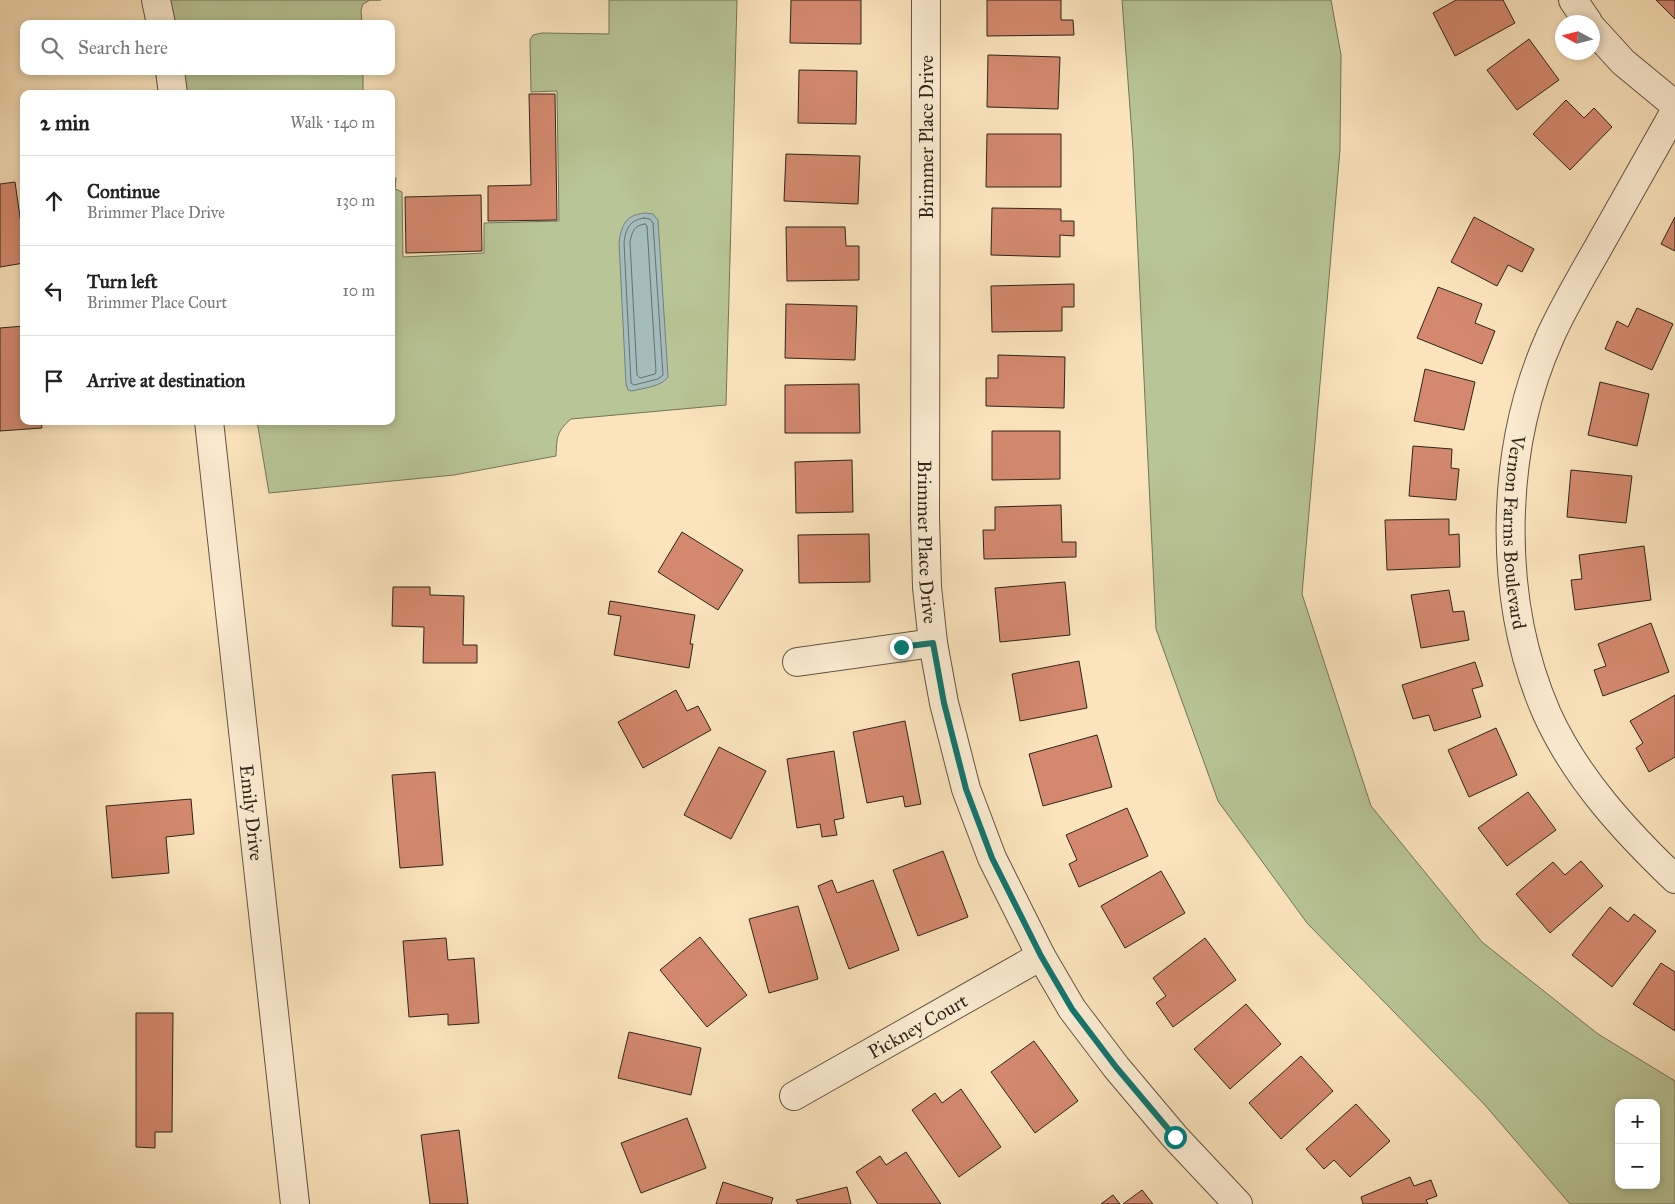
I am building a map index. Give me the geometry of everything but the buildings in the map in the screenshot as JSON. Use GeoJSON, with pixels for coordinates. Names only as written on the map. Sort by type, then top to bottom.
{"type":"FeatureCollection","features":[{"type":"Feature","properties":{"kind":"street"},"geometry":{"type":"LineString","coordinates":[[156,0],[160,20]]}},
{"type":"Feature","properties":{"kind":"street","name":"Brimmer Place Drive"},"geometry":{"type":"LineString","coordinates":[[926,0],[925,517],[927,587],[933,643],[944,703],[966,789],[992,858],[1041,956],[1072,1009],[1116,1067],[1175,1137],[1238,1204]]}},
{"type":"Feature","properties":{"kind":"street"},"geometry":{"type":"LineString","coordinates":[[1573,0],[1583,15]]}},
{"type":"Feature","properties":{"kind":"street"},"geometry":{"type":"LineString","coordinates":[[1600,37],[1623,62],[1675,105]]}},
{"type":"Feature","properties":{"kind":"street"},"geometry":{"type":"LineString","coordinates":[[171,75],[172,90]]}},
{"type":"Feature","properties":{"kind":"street","name":"Vernon Farms Boulevard"},"geometry":{"type":"LineString","coordinates":[[1675,111],[1570,298],[1550,338],[1531,387],[1519,438],[1512,496],[1511,551],[1516,608],[1526,659],[1547,714],[1572,759],[1602,803],[1638,844],[1675,879]]}},
{"type":"Feature","properties":{"kind":"street","name":"Emily Drive"},"geometry":{"type":"LineString","coordinates":[[209,425],[294,1204]]}},
{"type":"Feature","properties":{"kind":"street"},"geometry":{"type":"LineString","coordinates":[[797,662],[933,643]]}},
{"type":"Feature","properties":{"kind":"street","name":"Pickney Court"},"geometry":{"type":"LineString","coordinates":[[794,1096],[1041,956]]}},
{"type":"Feature","properties":{"kind":"green space"},"geometry":{"type":"Polygon","coordinates":[[[169,0],[370,0],[363,4],[361,10],[362,20],[172,20],[169,0]]]}},
{"type":"Feature","properties":{"kind":"green space"},"geometry":{"type":"Polygon","coordinates":[[[609,0],[737,0],[726,405],[571,419],[562,428],[558,436],[556,456],[454,475],[269,493],[258,425],[395,425],[395,189],[402,192],[403,257],[484,253],[484,223],[559,221],[557,91],[531,92],[530,40],[533,35],[542,33],[609,34],[609,0]]]}},
{"type":"Feature","properties":{"kind":"green space"},"geometry":{"type":"Polygon","coordinates":[[[1122,0],[1331,0],[1341,55],[1340,150],[1302,594],[1371,806],[1482,942],[1598,1034],[1675,1081],[1675,1204],[1570,1204],[1484,1104],[1307,923],[1218,801],[1156,629],[1133,149],[1122,0]]]}},
{"type":"Feature","properties":{"kind":"green space"},"geometry":{"type":"Polygon","coordinates":[[[181,75],[363,75],[363,90],[182,90],[181,75]]]}},
{"type":"Feature","properties":{"kind":"water"},"geometry":{"type":"Polygon","coordinates":[[[645,213],[653,214],[658,220],[668,377],[656,385],[632,391],[628,390],[626,384],[619,242],[624,225],[629,218],[645,213]]]}},
{"type":"Feature","properties":{"kind":"route"},"geometry":{"type":"LineString","coordinates":[[901,647],[933,643],[944,703],[966,789],[992,858],[1041,956],[1072,1009],[1116,1067],[1175,1137]]}}]}
